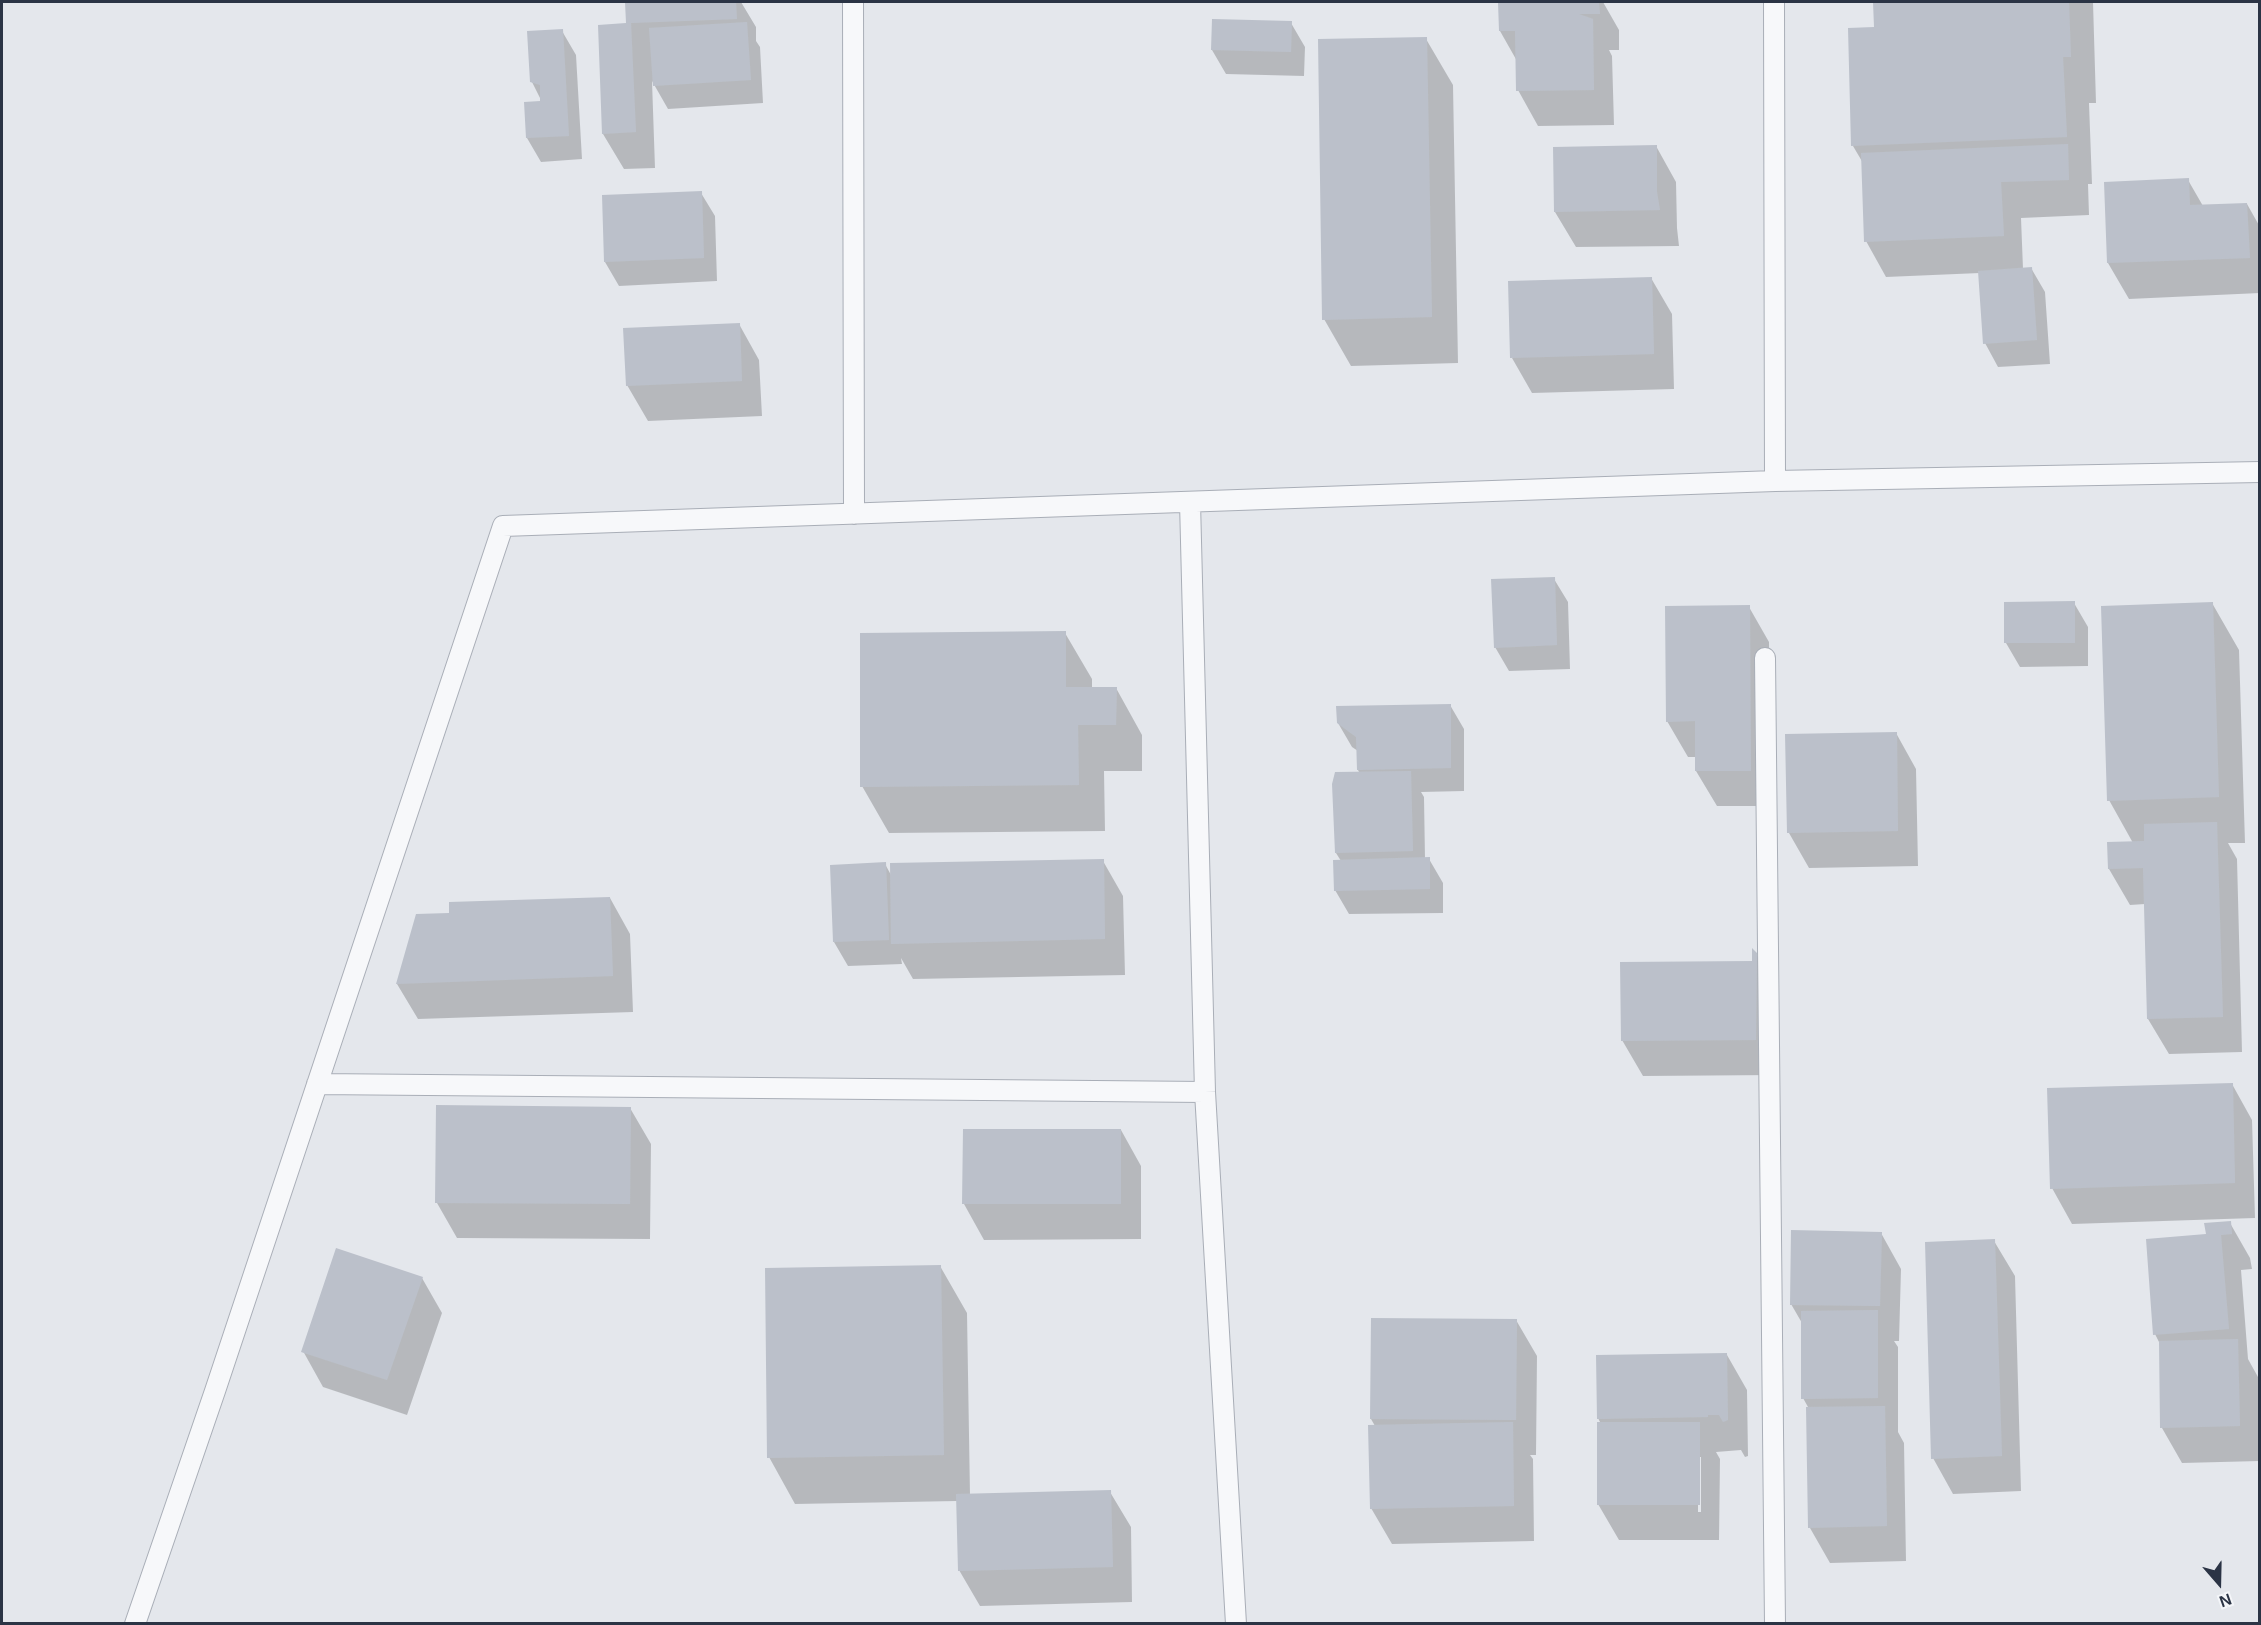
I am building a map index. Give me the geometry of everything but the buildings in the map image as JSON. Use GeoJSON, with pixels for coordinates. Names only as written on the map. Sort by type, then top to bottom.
{"type":"FeatureCollection","features":[{"type":"Feature","properties":{"kind":"lane"},"geometry":{"type":"LineString","coordinates":[[853,2],[854,514]]}},
{"type":"Feature","properties":{"kind":"lane"},"geometry":{"type":"LineString","coordinates":[[1774,2],[1775,481]]}},
{"type":"Feature","properties":{"kind":"lane"},"geometry":{"type":"LineString","coordinates":[[135,1623],[502,526],[1775,481],[2259,472]]}},
{"type":"Feature","properties":{"kind":"lane"},"geometry":{"type":"LineString","coordinates":[[1190,502],[1204,1092],[1236,1623]]}},
{"type":"Feature","properties":{"kind":"lane"},"geometry":{"type":"LineString","coordinates":[[1765,658],[1775,1623]]}},
{"type":"Feature","properties":{"kind":"lane"},"geometry":{"type":"LineString","coordinates":[[317,1084],[1204,1092]]}}]}
